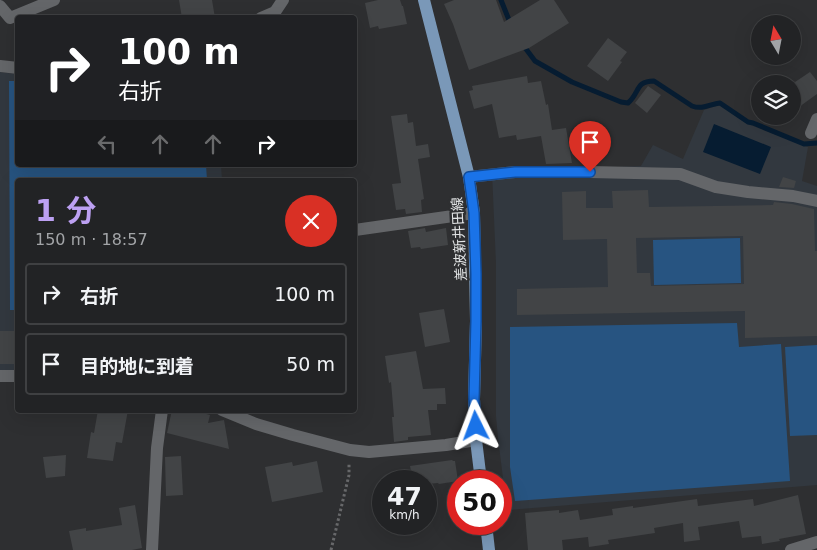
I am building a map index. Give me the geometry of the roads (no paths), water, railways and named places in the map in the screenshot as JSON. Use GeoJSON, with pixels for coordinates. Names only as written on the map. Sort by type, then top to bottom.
{"type":"FeatureCollection","features":[{"type":"Feature","properties":{"kind":"main road","name":"差波新井田線"},"geometry":{"type":"LineString","coordinates":[[424,0],[469,177],[474,213],[476,312],[474,399],[480,470]]}},
{"type":"Feature","properties":{"kind":"main road"},"geometry":{"type":"LineString","coordinates":[[487,535],[489,550]]}},
{"type":"Feature","properties":{"kind":"street"},"geometry":{"type":"LineString","coordinates":[[17,15],[54,0]]}},
{"type":"Feature","properties":{"kind":"street"},"geometry":{"type":"LineString","coordinates":[[268,15],[275,12],[283,0]]}},
{"type":"Feature","properties":{"kind":"street"},"geometry":{"type":"LineString","coordinates":[[0,6],[10,18],[15,16]]}},
{"type":"Feature","properties":{"kind":"street"},"geometry":{"type":"LineString","coordinates":[[0,66],[15,68]]}},
{"type":"Feature","properties":{"kind":"street"},"geometry":{"type":"LineString","coordinates":[[811,133],[817,119]]}},
{"type":"Feature","properties":{"kind":"street"},"geometry":{"type":"LineString","coordinates":[[469,177],[515,172],[680,174],[716,187],[792,196],[817,201]]}},
{"type":"Feature","properties":{"kind":"street"},"geometry":{"type":"LineString","coordinates":[[357,230],[474,213]]}},
{"type":"Feature","properties":{"kind":"street"},"geometry":{"type":"LineString","coordinates":[[0,376],[15,376]]}},
{"type":"Feature","properties":{"kind":"street"},"geometry":{"type":"LineString","coordinates":[[152,550],[156,457],[162,413]]}},
{"type":"Feature","properties":{"kind":"street"},"geometry":{"type":"LineString","coordinates":[[229,413],[256,424],[350,450],[369,452],[476,440]]}},
{"type":"Feature","properties":{"kind":"street"},"geometry":{"type":"LineString","coordinates":[[791,550],[817,542]]}},
{"type":"Feature","properties":{"kind":"waterway"},"geometry":{"type":"LineString","coordinates":[[501,0],[511,25]]}},
{"type":"Feature","properties":{"kind":"waterway"},"geometry":{"type":"LineString","coordinates":[[523,45],[535,61],[572,82],[621,102],[628,103],[641,85],[654,81],[692,106],[703,107],[720,103],[748,122],[804,144],[817,143]]}}]}
